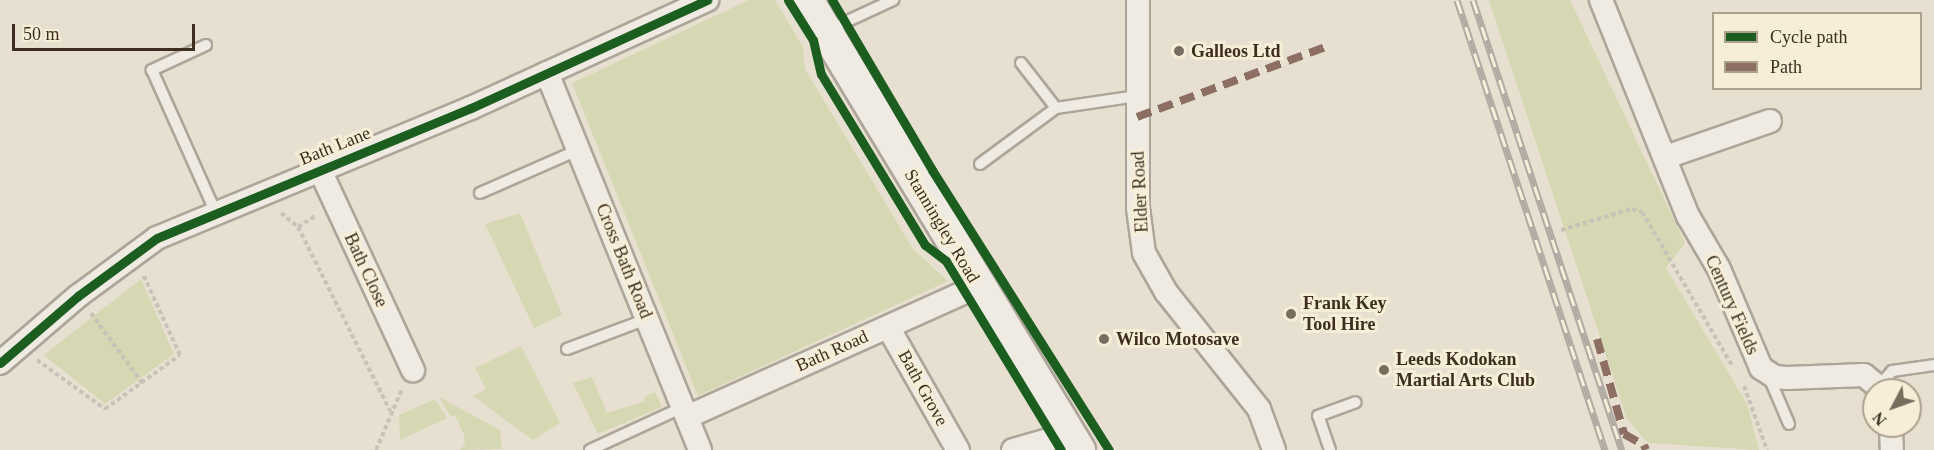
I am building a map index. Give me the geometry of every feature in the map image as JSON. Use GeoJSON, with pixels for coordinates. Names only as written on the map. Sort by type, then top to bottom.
{"type":"FeatureCollection","features":[{"type":"Feature","properties":{"kind":"street","name":"Bath Lane"},"geometry":{"type":"LineString","coordinates":[[0,363],[78,296],[157,238],[215,211],[320,170],[547,73],[707,0]]}},
{"type":"Feature","properties":{"kind":"street","name":"Stanningley Road"},"geometry":{"type":"LineString","coordinates":[[807,0],[1074,442]]}},
{"type":"Feature","properties":{"kind":"street","name":"Elder Road"},"geometry":{"type":"LineString","coordinates":[[1138,0],[1138,208],[1144,254],[1166,291],[1259,409],[1274,450]]}},
{"type":"Feature","properties":{"kind":"street","name":"Century Fields"},"geometry":{"type":"LineString","coordinates":[[1601,0],[1688,216],[1719,269],[1761,368],[1768,374],[1787,378],[1864,375],[1868,378]]}},
{"type":"Feature","properties":{"kind":"street","name":"Cross Bath Road"},"geometry":{"type":"LineString","coordinates":[[547,73],[700,450]]}},
{"type":"Feature","properties":{"kind":"street"},"geometry":{"type":"LineString","coordinates":[[1666,157],[1770,121]]}},
{"type":"Feature","properties":{"kind":"street","name":"Bath Close"},"geometry":{"type":"LineString","coordinates":[[320,170],[412,370]]}},
{"type":"Feature","properties":{"kind":"street","name":"Bath Road"},"geometry":{"type":"LineString","coordinates":[[685,412],[888,327],[978,286]]}},
{"type":"Feature","properties":{"kind":"street","name":"Bath Grove"},"geometry":{"type":"LineString","coordinates":[[888,327],[958,450]]}},
{"type":"Feature","properties":{"kind":"street"},"geometry":{"type":"LineString","coordinates":[[1013,450],[1074,442]]}},
{"type":"Feature","properties":{"kind":"lane"},"geometry":{"type":"LineString","coordinates":[[825,32],[893,0]]}},
{"type":"Feature","properties":{"kind":"lane"},"geometry":{"type":"LineString","coordinates":[[206,45],[152,70],[215,211]]}},
{"type":"Feature","properties":{"kind":"lane"},"geometry":{"type":"LineString","coordinates":[[1021,63],[1056,108]]}},
{"type":"Feature","properties":{"kind":"lane"},"geometry":{"type":"LineString","coordinates":[[980,164],[1056,108],[1137,96]]}},
{"type":"Feature","properties":{"kind":"lane"},"geometry":{"type":"LineString","coordinates":[[480,193],[578,150]]}},
{"type":"Feature","properties":{"kind":"lane"},"geometry":{"type":"LineString","coordinates":[[567,350],[647,319]]}},
{"type":"Feature","properties":{"kind":"lane"},"geometry":{"type":"LineString","coordinates":[[1887,378],[1892,371],[1934,366]]}},
{"type":"Feature","properties":{"kind":"lane"},"geometry":{"type":"LineString","coordinates":[[1768,374],[1789,424]]}},
{"type":"Feature","properties":{"kind":"lane"},"geometry":{"type":"LineString","coordinates":[[1330,450],[1318,416],[1356,402]]}},
{"type":"Feature","properties":{"kind":"lane"},"geometry":{"type":"LineString","coordinates":[[590,450],[685,412]]}},
{"type":"Feature","properties":{"kind":"path"},"geometry":{"type":"LineString","coordinates":[[1561,230],[1632,209],[1642,212],[1735,370]]}},
{"type":"Feature","properties":{"kind":"path"},"geometry":{"type":"LineString","coordinates":[[281,213],[298,227],[390,411]]}},
{"type":"Feature","properties":{"kind":"path"},"geometry":{"type":"LineString","coordinates":[[298,227],[318,214]]}},
{"type":"Feature","properties":{"kind":"path"},"geometry":{"type":"LineString","coordinates":[[18,346],[105,410],[180,355],[134,255]]}},
{"type":"Feature","properties":{"kind":"path"},"geometry":{"type":"LineString","coordinates":[[78,296],[142,382]]}},
{"type":"Feature","properties":{"kind":"path"},"geometry":{"type":"LineString","coordinates":[[376,450],[390,411],[412,370]]}},
{"type":"Feature","properties":{"kind":"path"},"geometry":{"type":"LineString","coordinates":[[1741,380],[1752,399],[1767,450]]}},
{"type":"Feature","properties":{"kind":"green space"},"geometry":{"type":"Polygon","coordinates":[[[749,0],[775,0],[803,47],[805,69],[913,249],[948,281],[698,396],[572,83],[749,0]]]}},
{"type":"Feature","properties":{"kind":"green space"},"geometry":{"type":"Polygon","coordinates":[[[1489,0],[1570,0],[1685,243],[1666,268],[1747,404],[1759,450],[1648,443],[1627,419],[1489,0]]]}},
{"type":"Feature","properties":{"kind":"green space"},"geometry":{"type":"Polygon","coordinates":[[[520,213],[562,315],[534,328],[485,224],[520,213]]]}},
{"type":"Feature","properties":{"kind":"green space"},"geometry":{"type":"Polygon","coordinates":[[[141,279],[174,354],[105,404],[44,355],[141,279]]]}},
{"type":"Feature","properties":{"kind":"green space"},"geometry":{"type":"Polygon","coordinates":[[[521,346],[560,423],[533,440],[473,396],[486,389],[475,368],[521,346]]]}},
{"type":"Feature","properties":{"kind":"green space"},"geometry":{"type":"Polygon","coordinates":[[[592,377],[607,413],[645,401],[644,397],[655,392],[662,407],[598,434],[573,383],[592,377]]]}},
{"type":"Feature","properties":{"kind":"green space"},"geometry":{"type":"Polygon","coordinates":[[[439,397],[500,430],[502,449],[460,450],[465,444],[464,435],[455,415],[451,417],[439,397]]]}},
{"type":"Feature","properties":{"kind":"green space"},"geometry":{"type":"Polygon","coordinates":[[[435,399],[447,418],[400,440],[399,415],[435,399]]]}},
{"type":"Feature","properties":{"kind":"railway"},"geometry":{"type":"LineString","coordinates":[[1457,0],[1605,450]]}},
{"type":"Feature","properties":{"kind":"railway"},"geometry":{"type":"LineString","coordinates":[[1473,0],[1622,450]]}},
{"type":"Feature","properties":{"kind":"marked path"},"geometry":{"type":"LineString","coordinates":[[1137,117],[1325,47]]}},
{"type":"Feature","properties":{"kind":"marked path"},"geometry":{"type":"LineString","coordinates":[[1597,339],[1624,434],[1644,445],[1646,450]]}},
{"type":"Feature","properties":{"kind":"cycle path"},"geometry":{"type":"LineString","coordinates":[[0,363],[78,296],[157,238],[471,108],[707,0]]}},
{"type":"Feature","properties":{"kind":"cycle path"},"geometry":{"type":"LineString","coordinates":[[788,0],[813,40],[821,74],[925,245],[946,261],[1061,450]]}},
{"type":"Feature","properties":{"kind":"cycle path"},"geometry":{"type":"LineString","coordinates":[[832,0],[932,170],[1109,450]]}},
{"type":"Feature","properties":{"kind":"place","name":"Galleos Ltd"},"geometry":{"type":"Point","coordinates":[1179,51]}},
{"type":"Feature","properties":{"kind":"place","name":"Frank Key Tool Hire"},"geometry":{"type":"Point","coordinates":[1291,314]}},
{"type":"Feature","properties":{"kind":"place","name":"Wilco Motosave"},"geometry":{"type":"Point","coordinates":[1104,339]}},
{"type":"Feature","properties":{"kind":"place","name":"Leeds Kodokan Martial Arts Club"},"geometry":{"type":"Point","coordinates":[1384,370]}}]}
